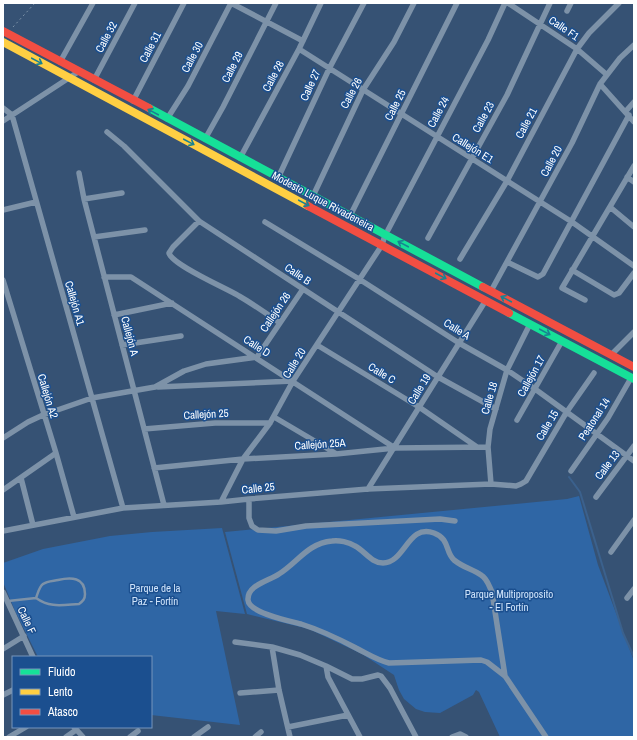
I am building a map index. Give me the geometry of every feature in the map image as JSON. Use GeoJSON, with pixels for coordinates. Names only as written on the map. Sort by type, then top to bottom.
{"type":"FeatureCollection","features":[{"type":"Feature","properties":{"kind":"street"},"geometry":{"type":"LineString","coordinates":[[60,62],[92,3]]}},
{"type":"Feature","properties":{"kind":"street","name":"Calle 32"},"geometry":{"type":"LineString","coordinates":[[94,80],[135,3]]}},
{"type":"Feature","properties":{"kind":"street","name":"Calle 31"},"geometry":{"type":"LineString","coordinates":[[133,101],[184,3]]}},
{"type":"Feature","properties":{"kind":"street"},"geometry":{"type":"LineString","coordinates":[[231,3],[303,41]]}},
{"type":"Feature","properties":{"kind":"street","name":"Calle 30"},"geometry":{"type":"LineString","coordinates":[[167,119],[188,86],[231,3]]}},
{"type":"Feature","properties":{"kind":"street","name":"Calle 29"},"geometry":{"type":"LineString","coordinates":[[205,139],[223,108],[276,3]]}},
{"type":"Feature","properties":{"kind":"street","name":"Calle 28"},"geometry":{"type":"LineString","coordinates":[[240,158],[299,49],[321,3]]}},
{"type":"Feature","properties":{"kind":"street","name":"Calle 27"},"geometry":{"type":"LineString","coordinates":[[278,178],[329,69],[364,3]]}},
{"type":"Feature","properties":{"kind":"street","name":"Calle 26"},"geometry":{"type":"LineString","coordinates":[[313,196],[362,90],[394,42],[414,3]]}},
{"type":"Feature","properties":{"kind":"street","name":"Calle 25"},"geometry":{"type":"LineString","coordinates":[[350,216],[457,3]]}},
{"type":"Feature","properties":{"kind":"street","name":"Calle 24"},"geometry":{"type":"LineString","coordinates":[[386,232],[488,40],[504,3]]}},
{"type":"Feature","properties":{"kind":"street","name":"Calle F1"},"geometry":{"type":"LineString","coordinates":[[508,3],[577,49],[606,74]]}},
{"type":"Feature","properties":{"kind":"street","name":"Calle 23"},"geometry":{"type":"LineString","coordinates":[[428,238],[507,95],[550,3]]}},
{"type":"Feature","properties":{"kind":"street"},"geometry":{"type":"LineString","coordinates":[[567,11],[571,3]]}},
{"type":"Feature","properties":{"kind":"street","name":"Calle 21"},"geometry":{"type":"LineString","coordinates":[[460,259],[507,181],[577,49],[589,33],[619,3]]}},
{"type":"Feature","properties":{"kind":"street","name":"Modesto Luque Rivadeneira"},"geometry":{"type":"LineString","coordinates":[[4,34],[60,62],[369,226],[386,232],[436,262],[634,367]]}},
{"type":"Feature","properties":{"kind":"street","name":"Modesto Luque Rivadeneira"},"geometry":{"type":"LineString","coordinates":[[3,42],[115,104],[633,378]]}},
{"type":"Feature","properties":{"kind":"street","name":"Calle 20"},"geometry":{"type":"LineString","coordinates":[[491,291],[572,143],[600,84],[606,74],[634,45]]}},
{"type":"Feature","properties":{"kind":"street","name":"Callejón E1"},"geometry":{"type":"LineString","coordinates":[[299,49],[572,222],[634,266]]}},
{"type":"Feature","properties":{"kind":"street"},"geometry":{"type":"LineString","coordinates":[[3,121],[78,72]]}},
{"type":"Feature","properties":{"kind":"street"},"geometry":{"type":"LineString","coordinates":[[600,84],[634,122]]}},
{"type":"Feature","properties":{"kind":"street"},"geometry":{"type":"LineString","coordinates":[[115,104],[122,95]]}},
{"type":"Feature","properties":{"kind":"street"},"geometry":{"type":"LineString","coordinates":[[507,262],[535,276],[540,276],[572,222],[634,102]]}},
{"type":"Feature","properties":{"kind":"street"},"geometry":{"type":"LineString","coordinates":[[3,108],[12,115]]}},
{"type":"Feature","properties":{"kind":"street","name":"Callejón A1"},"geometry":{"type":"LineString","coordinates":[[12,115],[123,508]]}},
{"type":"Feature","properties":{"kind":"street"},"geometry":{"type":"LineString","coordinates":[[155,125],[176,131],[185,129]]}},
{"type":"Feature","properties":{"kind":"street","name":"Calle B"},"geometry":{"type":"LineString","coordinates":[[107,132],[124,146],[198,221],[438,376],[496,409]]}},
{"type":"Feature","properties":{"kind":"street"},"geometry":{"type":"LineString","coordinates":[[585,300],[562,288],[634,166]]}},
{"type":"Feature","properties":{"kind":"street","name":"Callejón A"},"geometry":{"type":"LineString","coordinates":[[79,172],[84,199],[164,505]]}},
{"type":"Feature","properties":{"kind":"street"},"geometry":{"type":"LineString","coordinates":[[627,177],[634,182]]}},
{"type":"Feature","properties":{"kind":"street"},"geometry":{"type":"LineString","coordinates":[[84,199],[122,193]]}},
{"type":"Feature","properties":{"kind":"street"},"geometry":{"type":"LineString","coordinates":[[3,210],[36,202]]}},
{"type":"Feature","properties":{"kind":"street"},"geometry":{"type":"LineString","coordinates":[[610,207],[634,227]]}},
{"type":"Feature","properties":{"kind":"street"},"geometry":{"type":"LineString","coordinates":[[198,221],[172,247],[169,253],[170,256],[185,268],[238,295],[280,323]]}},
{"type":"Feature","properties":{"kind":"street","name":"Calle A"},"geometry":{"type":"LineString","coordinates":[[265,222],[360,279],[459,343],[507,370],[634,462]]}},
{"type":"Feature","properties":{"kind":"street"},"geometry":{"type":"LineString","coordinates":[[350,228],[358,228],[366,232],[369,226]]}},
{"type":"Feature","properties":{"kind":"street"},"geometry":{"type":"LineString","coordinates":[[94,237],[145,230]]}},
{"type":"Feature","properties":{"kind":"street","name":"Calle 20"},"geometry":{"type":"LineString","coordinates":[[221,502],[243,459],[274,417],[294,381],[382,245],[386,232]]}},
{"type":"Feature","properties":{"kind":"street"},"geometry":{"type":"LineString","coordinates":[[423,267],[426,261],[433,263],[436,262]]}},
{"type":"Feature","properties":{"kind":"street"},"geometry":{"type":"LineString","coordinates":[[572,270],[614,295],[619,293],[634,273]]}},
{"type":"Feature","properties":{"kind":"street","name":"Calle D"},"geometry":{"type":"LineString","coordinates":[[104,277],[131,277],[294,381],[394,448]]}},
{"type":"Feature","properties":{"kind":"street","name":"Callejón A2"},"geometry":{"type":"LineString","coordinates":[[3,280],[5,294],[56,453],[74,518]]}},
{"type":"Feature","properties":{"kind":"street","name":"Callejón 26"},"geometry":{"type":"LineString","coordinates":[[257,357],[303,289]]}},
{"type":"Feature","properties":{"kind":"street","name":"Calle 19"},"geometry":{"type":"LineString","coordinates":[[368,489],[486,300]]}},
{"type":"Feature","properties":{"kind":"street"},"geometry":{"type":"LineString","coordinates":[[114,315],[172,303]]}},
{"type":"Feature","properties":{"kind":"street","name":"Calle 18"},"geometry":{"type":"LineString","coordinates":[[491,484],[488,447],[490,429],[507,370],[530,324]]}},
{"type":"Feature","properties":{"kind":"street"},"geometry":{"type":"LineString","coordinates":[[611,355],[634,332]]}},
{"type":"Feature","properties":{"kind":"street"},"geometry":{"type":"LineString","coordinates":[[122,345],[181,336]]}},
{"type":"Feature","properties":{"kind":"street","name":"Callejón 17"},"geometry":{"type":"LineString","coordinates":[[517,420],[562,341]]}},
{"type":"Feature","properties":{"kind":"street","name":"Calle C"},"geometry":{"type":"LineString","coordinates":[[317,345],[419,407],[477,447]]}},
{"type":"Feature","properties":{"kind":"street"},"geometry":{"type":"LineString","coordinates":[[155,387],[193,367],[257,357]]}},
{"type":"Feature","properties":{"kind":"street","name":"Calle 15"},"geometry":{"type":"LineString","coordinates":[[516,486],[526,481],[566,413],[594,373]]}},
{"type":"Feature","properties":{"kind":"street","name":"Peatonal 14"},"geometry":{"type":"LineString","coordinates":[[571,471],[608,418],[633,378]]}},
{"type":"Feature","properties":{"kind":"street"},"geometry":{"type":"LineString","coordinates":[[3,438],[28,422],[43,415],[92,398],[155,387],[294,381]]}},
{"type":"Feature","properties":{"kind":"street"},"geometry":{"type":"LineString","coordinates":[[274,417],[336,454]]}},
{"type":"Feature","properties":{"kind":"street","name":"Callejón 25"},"geometry":{"type":"LineString","coordinates":[[144,429],[214,423],[270,423]]}},
{"type":"Feature","properties":{"kind":"street","name":"Calle 13"},"geometry":{"type":"LineString","coordinates":[[596,497],[634,446]]}},
{"type":"Feature","properties":{"kind":"street","name":"Callejón 25A"},"geometry":{"type":"LineString","coordinates":[[154,468],[243,459],[336,454],[394,448],[488,447]]}},
{"type":"Feature","properties":{"kind":"street"},"geometry":{"type":"LineString","coordinates":[[3,490],[56,453]]}},
{"type":"Feature","properties":{"kind":"street"},"geometry":{"type":"LineString","coordinates":[[21,478],[33,525]]}},
{"type":"Feature","properties":{"kind":"street","name":"Calle 25"},"geometry":{"type":"LineString","coordinates":[[3,531],[123,508],[221,502],[368,489],[491,484],[516,486]]}},
{"type":"Feature","properties":{"kind":"street"},"geometry":{"type":"LineString","coordinates":[[249,499],[249,518],[252,526],[258,530],[276,531],[306,526],[440,519],[455,522]]}},
{"type":"Feature","properties":{"kind":"street"},"geometry":{"type":"LineString","coordinates":[[611,552],[634,520]]}},
{"type":"Feature","properties":{"kind":"street"},"geometry":{"type":"LineString","coordinates":[[505,676],[492,592],[487,581],[481,575],[461,566],[452,558],[446,543],[439,535],[432,532],[422,531],[414,536],[391,561],[382,563],[373,560],[356,546],[345,542],[331,541],[315,546],[304,552],[278,574],[253,588],[248,594],[248,602],[252,608],[313,628],[378,660],[389,663],[481,660],[487,662],[505,676],[546,737]]}},
{"type":"Feature","properties":{"kind":"street"},"geometry":{"type":"LineString","coordinates":[[627,598],[634,589]]}},
{"type":"Feature","properties":{"kind":"street","name":"Calle F"},"geometry":{"type":"LineString","coordinates":[[3,592],[5,602],[24,636],[33,656]]}},
{"type":"Feature","properties":{"kind":"street"},"geometry":{"type":"LineString","coordinates":[[3,648],[24,636]]}},
{"type":"Feature","properties":{"kind":"street"},"geometry":{"type":"LineString","coordinates":[[235,642],[272,646],[300,655],[352,679],[378,675],[381,676],[390,688],[416,737]]}},
{"type":"Feature","properties":{"kind":"street"},"geometry":{"type":"LineString","coordinates":[[272,646],[278,690],[290,737]]}},
{"type":"Feature","properties":{"kind":"street"},"geometry":{"type":"LineString","coordinates":[[326,666],[328,677],[360,737]]}},
{"type":"Feature","properties":{"kind":"street"},"geometry":{"type":"LineString","coordinates":[[3,695],[12,690]]}},
{"type":"Feature","properties":{"kind":"street"},"geometry":{"type":"LineString","coordinates":[[240,693],[278,690]]}},
{"type":"Feature","properties":{"kind":"street"},"geometry":{"type":"LineString","coordinates":[[288,727],[348,715]]}},
{"type":"Feature","properties":{"kind":"street"},"geometry":{"type":"LineString","coordinates":[[194,737],[208,727]]}},
{"type":"Feature","properties":{"kind":"street"},"geometry":{"type":"LineString","coordinates":[[9,737],[24,728]]}},
{"type":"Feature","properties":{"kind":"street"},"geometry":{"type":"LineString","coordinates":[[66,737],[75,728],[83,737]]}},
{"type":"Feature","properties":{"kind":"street"},"geometry":{"type":"LineString","coordinates":[[130,737],[138,731]]}},
{"type":"Feature","properties":{"kind":"street"},"geometry":{"type":"LineString","coordinates":[[255,737],[261,732]]}},
{"type":"Feature","properties":{"kind":"street"},"geometry":{"type":"LineString","coordinates":[[452,737],[460,734],[466,737]]}},
{"type":"Feature","properties":{"kind":"lane"},"geometry":{"type":"LineString","coordinates":[[5,602],[36,598],[49,605],[79,604],[85,597],[85,588],[82,583],[69,577],[44,584],[36,598]]}},
{"type":"Feature","properties":{"kind":"path"},"geometry":{"type":"LineString","coordinates":[[4,34],[36,3]]}},
{"type":"Feature","properties":{"kind":"green space","name":"Parque Multiproposito - El Fortín"},"geometry":{"type":"Polygon","coordinates":[[[579,496],[598,565],[634,661],[634,737],[500,737],[479,692],[476,690],[473,695],[440,713],[425,712],[416,709],[404,699],[394,675],[362,654],[309,629],[247,614],[225,532],[567,499],[579,496]]]}},
{"type":"Feature","properties":{"kind":"green space","name":"Parque de la Paz - Fortín"},"geometry":{"type":"Polygon","coordinates":[[[222,528],[245,614],[216,611],[240,725],[152,715],[152,656],[38,656],[15,611],[3,582],[3,563],[43,549],[110,536],[222,528]]]}},
{"type":"Feature","properties":{"kind":"waterway"},"geometry":{"type":"LineString","coordinates":[[569,477],[580,492],[623,633],[634,657]]}},
{"type":"Feature","properties":{"kind":"traffic: fast"},"geometry":{"type":"LineString","coordinates":[[149,108],[483,287]]}},
{"type":"Feature","properties":{"kind":"traffic: fast"},"geometry":{"type":"LineString","coordinates":[[509,313],[634,379]]}},
{"type":"Feature","properties":{"kind":"traffic: slow"},"geometry":{"type":"LineString","coordinates":[[3,42],[308,206]]}},
{"type":"Feature","properties":{"kind":"traffic: jam"},"geometry":{"type":"LineString","coordinates":[[3,31],[149,108]]}},
{"type":"Feature","properties":{"kind":"traffic: jam"},"geometry":{"type":"LineString","coordinates":[[308,206],[509,313]]}},
{"type":"Feature","properties":{"kind":"traffic: jam"},"geometry":{"type":"LineString","coordinates":[[483,287],[634,367]]}}]}
